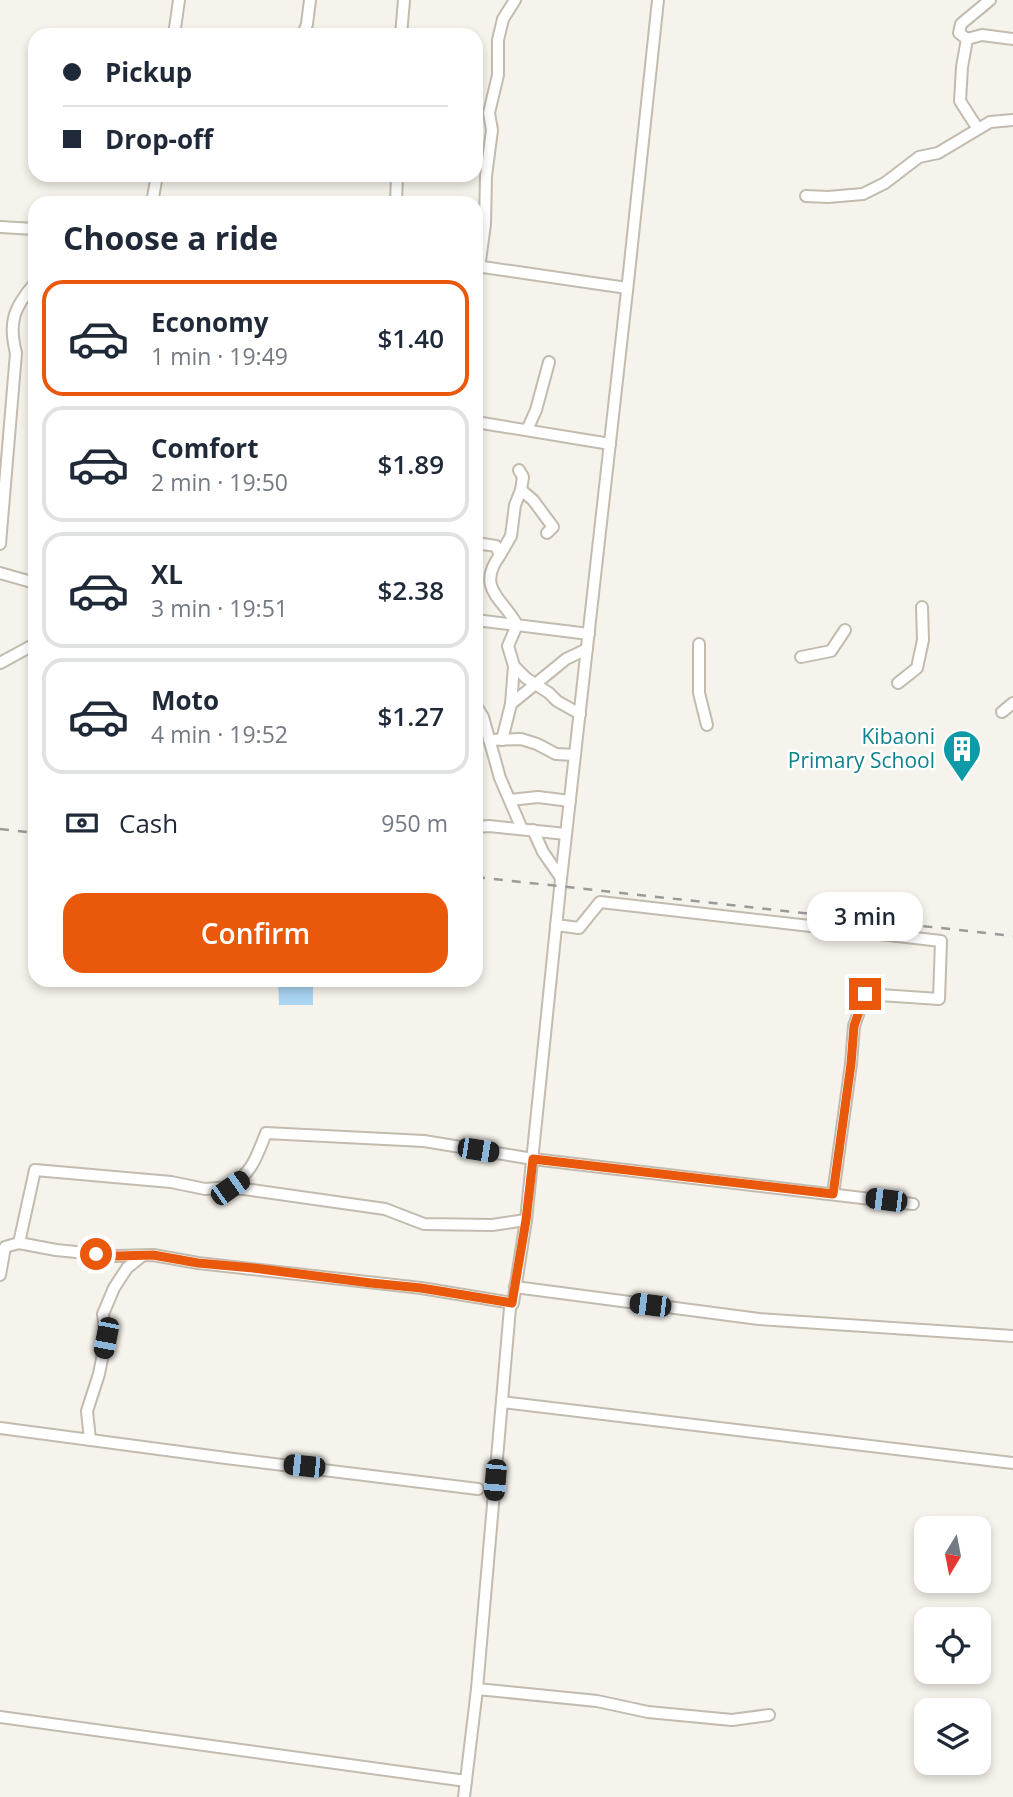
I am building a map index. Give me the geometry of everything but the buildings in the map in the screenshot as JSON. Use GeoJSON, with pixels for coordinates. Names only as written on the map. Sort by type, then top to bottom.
{"type":"FeatureCollection","features":[{"type":"Feature","properties":{"kind":"street"},"geometry":{"type":"LineString","coordinates":[[175,28],[179,0]]}},
{"type":"Feature","properties":{"kind":"street"},"geometry":{"type":"LineString","coordinates":[[306,28],[310,0]]}},
{"type":"Feature","properties":{"kind":"street"},"geometry":{"type":"LineString","coordinates":[[402,28],[404,0]]}},
{"type":"Feature","properties":{"kind":"street"},"geometry":{"type":"LineString","coordinates":[[483,235],[492,130],[489,113],[498,75],[498,40],[503,19],[515,0]]}},
{"type":"Feature","properties":{"kind":"street"},"geometry":{"type":"LineString","coordinates":[[464,1797],[477,1689],[510,1308],[526,1220],[533,1159],[561,878],[658,0]]}},
{"type":"Feature","properties":{"kind":"street"},"geometry":{"type":"LineString","coordinates":[[967,39],[960,33],[961,24],[990,0]]}},
{"type":"Feature","properties":{"kind":"street"},"geometry":{"type":"LineString","coordinates":[[967,39],[982,35],[1013,39]]}},
{"type":"Feature","properties":{"kind":"street"},"geometry":{"type":"LineString","coordinates":[[967,39],[960,102],[978,129]]}},
{"type":"Feature","properties":{"kind":"street"},"geometry":{"type":"LineString","coordinates":[[806,196],[863,194],[885,183],[919,157],[938,153],[990,122],[1013,120]]}},
{"type":"Feature","properties":{"kind":"street"},"geometry":{"type":"LineString","coordinates":[[0,226],[28,228]]}},
{"type":"Feature","properties":{"kind":"street"},"geometry":{"type":"LineString","coordinates":[[483,265],[627,288]]}},
{"type":"Feature","properties":{"kind":"street"},"geometry":{"type":"LineString","coordinates":[[0,544],[16,353],[12,326],[15,311],[28,292]]}},
{"type":"Feature","properties":{"kind":"street"},"geometry":{"type":"LineString","coordinates":[[527,430],[536,410],[549,362]]}},
{"type":"Feature","properties":{"kind":"street"},"geometry":{"type":"LineString","coordinates":[[483,423],[610,444]]}},
{"type":"Feature","properties":{"kind":"street"},"geometry":{"type":"LineString","coordinates":[[502,740],[511,704],[514,666],[508,646],[517,625],[512,614],[496,598],[490,583],[492,569],[511,536],[515,505],[523,477],[519,470]]}},
{"type":"Feature","properties":{"kind":"street"},"geometry":{"type":"LineString","coordinates":[[521,490],[533,500],[553,527],[547,533]]}},
{"type":"Feature","properties":{"kind":"street"},"geometry":{"type":"LineString","coordinates":[[483,544],[496,547],[500,555]]}},
{"type":"Feature","properties":{"kind":"street"},"geometry":{"type":"LineString","coordinates":[[0,573],[28,581]]}},
{"type":"Feature","properties":{"kind":"street"},"geometry":{"type":"LineString","coordinates":[[898,683],[917,668],[923,640],[922,607]]}},
{"type":"Feature","properties":{"kind":"street"},"geometry":{"type":"LineString","coordinates":[[483,621],[589,634]]}},
{"type":"Feature","properties":{"kind":"street"},"geometry":{"type":"LineString","coordinates":[[801,657],[831,651],[845,630]]}},
{"type":"Feature","properties":{"kind":"street"},"geometry":{"type":"LineString","coordinates":[[699,645],[699,693],[707,725]]}},
{"type":"Feature","properties":{"kind":"street"},"geometry":{"type":"LineString","coordinates":[[0,663],[28,647]]}},
{"type":"Feature","properties":{"kind":"street"},"geometry":{"type":"LineString","coordinates":[[511,704],[566,659],[587,649]]}},
{"type":"Feature","properties":{"kind":"street"},"geometry":{"type":"LineString","coordinates":[[514,666],[535,685],[580,714]]}},
{"type":"Feature","properties":{"kind":"street"},"geometry":{"type":"LineString","coordinates":[[1002,712],[1013,703]]}},
{"type":"Feature","properties":{"kind":"street"},"geometry":{"type":"LineString","coordinates":[[483,718],[500,778],[510,800],[561,878]]}},
{"type":"Feature","properties":{"kind":"street"},"geometry":{"type":"LineString","coordinates":[[489,740],[521,739],[556,754],[575,755]]}},
{"type":"Feature","properties":{"kind":"street"},"geometry":{"type":"LineString","coordinates":[[510,800],[538,797],[570,801]]}},
{"type":"Feature","properties":{"kind":"street"},"geometry":{"type":"LineString","coordinates":[[483,826],[566,834]]}},
{"type":"Feature","properties":{"kind":"street"},"geometry":{"type":"LineString","coordinates":[[556,925],[579,928],[600,902],[941,941],[939,999],[865,994],[854,1026],[833,1194]]}},
{"type":"Feature","properties":{"kind":"street"},"geometry":{"type":"LineString","coordinates":[[230,1188],[244,1178],[252,1167],[266,1133],[424,1141],[533,1159],[913,1203]]}},
{"type":"Feature","properties":{"kind":"street"},"geometry":{"type":"LineString","coordinates":[[19,1243],[35,1170],[172,1182],[205,1189],[230,1188],[385,1209],[424,1224],[492,1225],[526,1220]]}},
{"type":"Feature","properties":{"kind":"street"},"geometry":{"type":"LineString","coordinates":[[0,1275],[5,1247],[19,1243],[80,1253],[153,1255],[198,1263],[421,1288],[512,1303]]}},
{"type":"Feature","properties":{"kind":"street"},"geometry":{"type":"LineString","coordinates":[[90,1440],[87,1411],[99,1374],[106,1338],[103,1314],[114,1288],[127,1268],[142,1256]]}},
{"type":"Feature","properties":{"kind":"street"},"geometry":{"type":"LineString","coordinates":[[515,1287],[759,1319],[1013,1336]]}},
{"type":"Feature","properties":{"kind":"street"},"geometry":{"type":"LineString","coordinates":[[502,1402],[1013,1463]]}},
{"type":"Feature","properties":{"kind":"street"},"geometry":{"type":"LineString","coordinates":[[0,1428],[478,1489]]}},
{"type":"Feature","properties":{"kind":"street"},"geometry":{"type":"LineString","coordinates":[[477,1689],[597,1701],[648,1713],[732,1720],[769,1715]]}},
{"type":"Feature","properties":{"kind":"street"},"geometry":{"type":"LineString","coordinates":[[0,1717],[466,1781]]}},
{"type":"Feature","properties":{"kind":"water"},"geometry":{"type":"Polygon","coordinates":[[[278,987],[313,987],[313,1005],[279,1005],[278,987]]]}},
{"type":"Feature","properties":{"kind":"railway"},"geometry":{"type":"LineString","coordinates":[[0,829],[28,832]]}},
{"type":"Feature","properties":{"kind":"railway"},"geometry":{"type":"LineString","coordinates":[[483,878],[1013,936]]}},
{"type":"Feature","properties":{"kind":"place","name":"Kibaoni Primary School"},"geometry":{"type":"Point","coordinates":[962,783]}},
{"type":"Feature","properties":{"kind":"route"},"geometry":{"type":"LineString","coordinates":[[96,1254],[153,1255],[198,1263],[421,1288],[512,1303],[533,1159],[833,1194],[854,1026],[865,994]]}}]}
